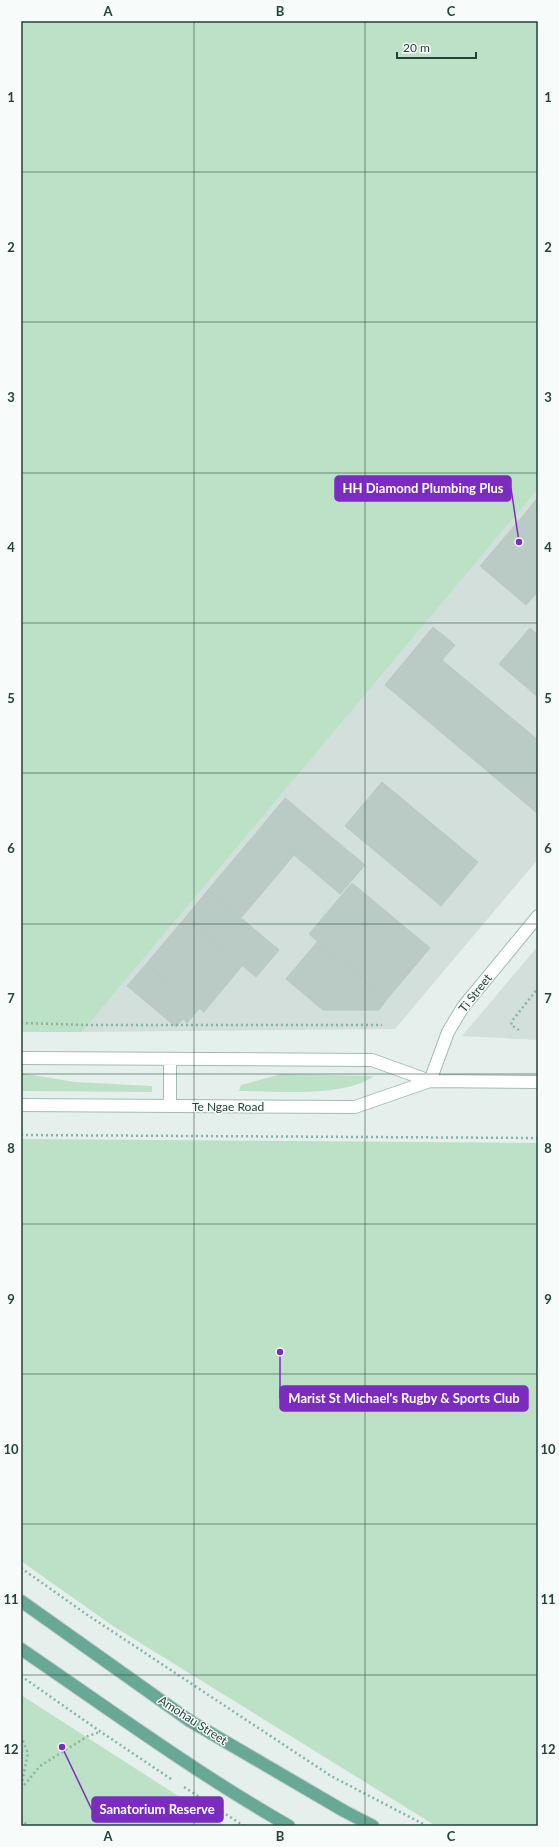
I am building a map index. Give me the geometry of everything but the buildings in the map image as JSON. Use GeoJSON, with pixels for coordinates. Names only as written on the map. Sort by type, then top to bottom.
{"type":"FeatureCollection","features":[{"type":"Feature","properties":{"kind":"main road","name":"Amohau Street"},"geometry":{"type":"LineString","coordinates":[[21,1601],[190,1721],[344,1811],[373,1826]]}},
{"type":"Feature","properties":{"kind":"main road"},"geometry":{"type":"LineString","coordinates":[[21,1649],[259,1809],[289,1826]]}},
{"type":"Feature","properties":{"kind":"street","name":"Ti Street"},"geometry":{"type":"LineString","coordinates":[[430,1081],[448,1032],[463,1007],[538,916]]}},
{"type":"Feature","properties":{"kind":"street","name":"Te Ngae Road"},"geometry":{"type":"LineString","coordinates":[[21,1058],[372,1060],[430,1081],[538,1082]]}},
{"type":"Feature","properties":{"kind":"street"},"geometry":{"type":"LineString","coordinates":[[170,1060],[170,1106]]}},
{"type":"Feature","properties":{"kind":"street","name":"Te Ngae Road"},"geometry":{"type":"LineString","coordinates":[[21,1105],[355,1107],[430,1081]]}},
{"type":"Feature","properties":{"kind":"path"},"geometry":{"type":"LineString","coordinates":[[519,1030],[511,1025],[512,1021],[538,988]]}},
{"type":"Feature","properties":{"kind":"path"},"geometry":{"type":"LineString","coordinates":[[21,1023],[88,1025],[382,1025]]}},
{"type":"Feature","properties":{"kind":"path"},"geometry":{"type":"LineString","coordinates":[[21,1135],[538,1138]]}},
{"type":"Feature","properties":{"kind":"path"},"geometry":{"type":"LineString","coordinates":[[21,1568],[86,1614],[331,1776],[427,1826]]}},
{"type":"Feature","properties":{"kind":"path"},"geometry":{"type":"LineString","coordinates":[[21,1789],[40,1766],[88,1736],[130,1723]]}},
{"type":"Feature","properties":{"kind":"path"},"geometry":{"type":"LineString","coordinates":[[21,1736],[28,1753],[21,1789]]}},
{"type":"Feature","properties":{"kind":"path"},"geometry":{"type":"LineString","coordinates":[[21,1819],[28,1826]]}},
{"type":"Feature","properties":{"kind":"shaded area"},"geometry":{"type":"Polygon","coordinates":[[[538,489],[538,859],[395,1029],[82,1032],[538,489]]]}},
{"type":"Feature","properties":{"kind":"shaded area"},"geometry":{"type":"Polygon","coordinates":[[[538,946],[538,1040],[462,1036],[538,946]]]}},
{"type":"Feature","properties":{"kind":"green space"},"geometry":{"type":"Polygon","coordinates":[[[21,21],[538,21],[538,489],[82,1032],[21,1032],[21,21]]]}},
{"type":"Feature","properties":{"kind":"green space"},"geometry":{"type":"Polygon","coordinates":[[[21,1073],[74,1082],[152,1086],[152,1092],[21,1091],[21,1073]]]}},
{"type":"Feature","properties":{"kind":"green space"},"geometry":{"type":"Polygon","coordinates":[[[281,1074],[374,1076],[361,1083],[345,1088],[328,1090],[309,1092],[239,1091],[241,1085],[281,1074]]]}},
{"type":"Feature","properties":{"kind":"green space"},"geometry":{"type":"Polygon","coordinates":[[[21,1139],[538,1143],[538,1826],[436,1826],[113,1626],[21,1561],[21,1139]]]}},
{"type":"Feature","properties":{"kind":"green space"},"geometry":{"type":"Polygon","coordinates":[[[21,1695],[225,1826],[21,1826],[21,1695]]]}},
{"type":"Feature","properties":{"kind":"place","name":"HH Diamond Plumbing Plus"},"geometry":{"type":"Point","coordinates":[519,542]}},
{"type":"Feature","properties":{"kind":"place","name":"Marist St Michael's Rugby & Sports Club"},"geometry":{"type":"Point","coordinates":[280,1352]}},
{"type":"Feature","properties":{"kind":"place","name":"Sanatorium Reserve"},"geometry":{"type":"Point","coordinates":[62,1747]}}]}
